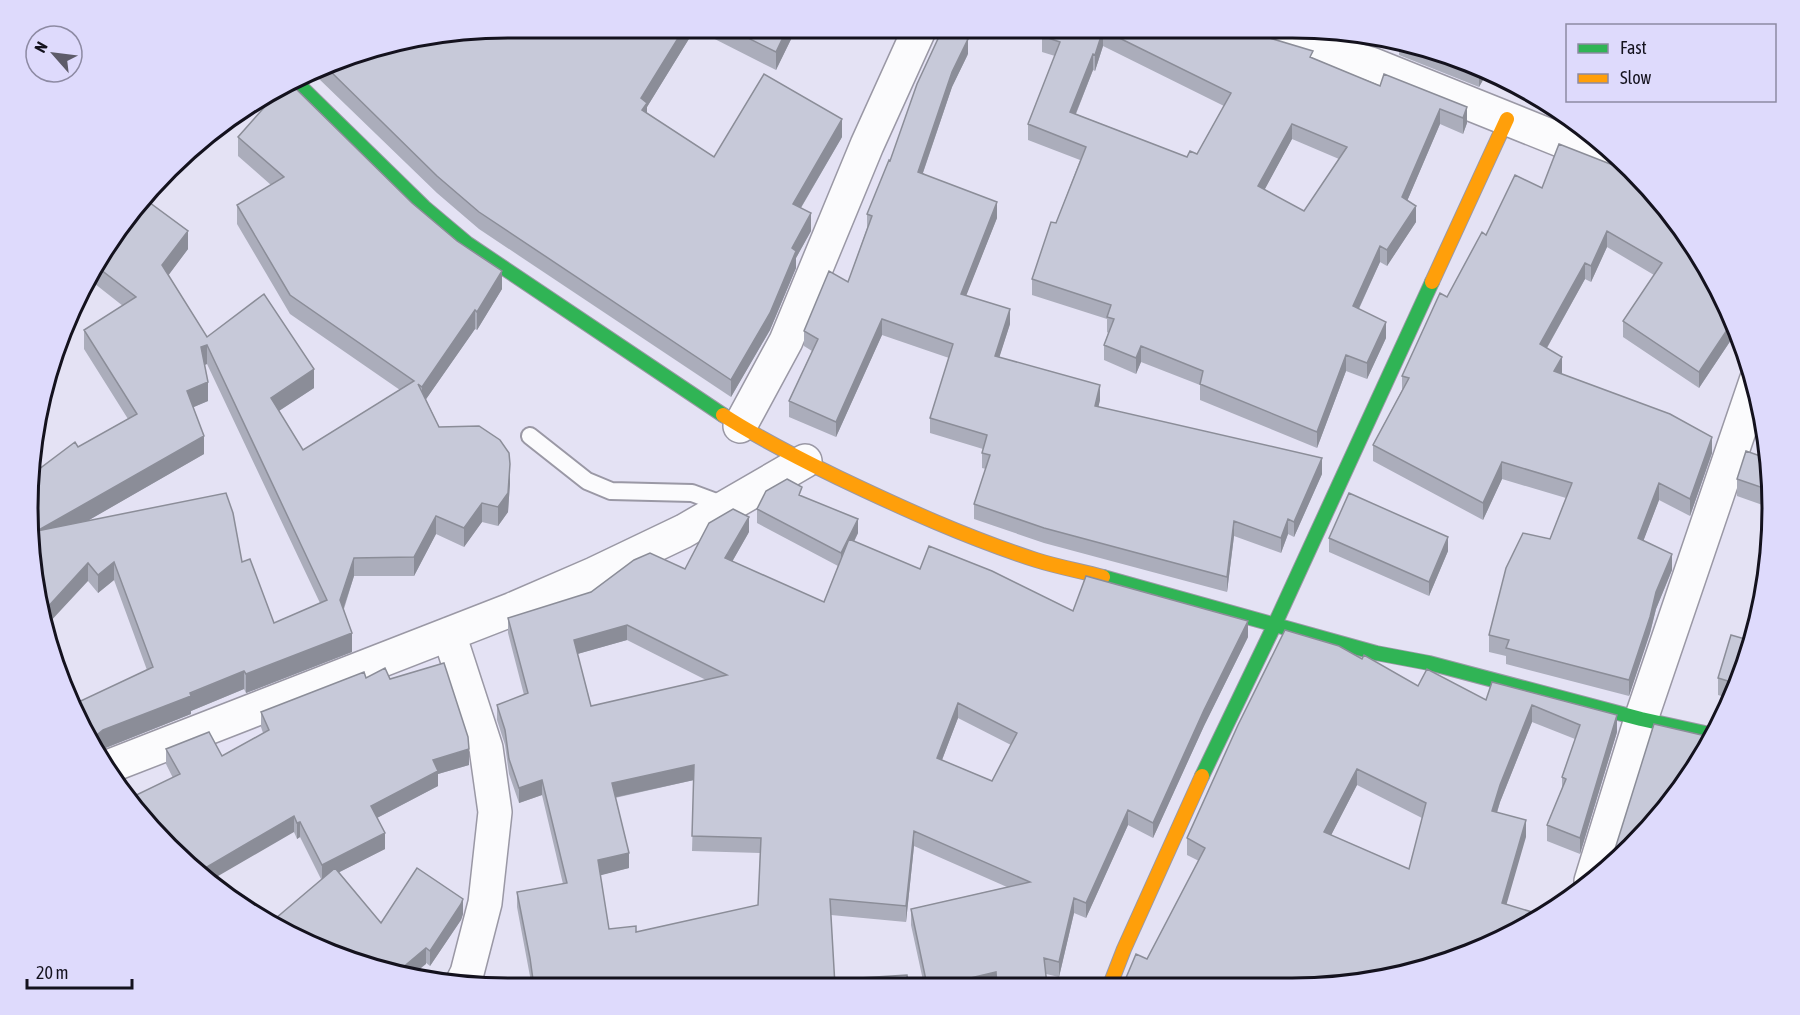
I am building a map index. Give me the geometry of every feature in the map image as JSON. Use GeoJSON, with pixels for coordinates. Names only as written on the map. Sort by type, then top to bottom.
{"type":"FeatureCollection","features":[{"type":"Feature","properties":{"kind":"street"},"geometry":{"type":"LineString","coordinates":[[740,426],[786,341],[867,145],[915,38]]}},
{"type":"Feature","properties":{"kind":"street"},"geometry":{"type":"LineString","coordinates":[[1280,38],[1371,64],[1608,160]]}},
{"type":"Feature","properties":{"kind":"street"},"geometry":{"type":"LineString","coordinates":[[300,86],[424,207],[468,244],[740,426],[897,506],[975,539],[1039,561],[1376,653],[1429,663],[1641,719],[1705,733]]}},
{"type":"Feature","properties":{"kind":"street"},"geometry":{"type":"LineString","coordinates":[[1113,978],[1216,745],[1275,624],[1507,119]]}},
{"type":"Feature","properties":{"kind":"street"},"geometry":{"type":"LineString","coordinates":[[1596,866],[1641,719],[1749,400]]}},
{"type":"Feature","properties":{"kind":"street"},"geometry":{"type":"LineString","coordinates":[[114,764],[513,609],[594,574],[684,531],[805,461]]}},
{"type":"Feature","properties":{"kind":"street"},"geometry":{"type":"LineString","coordinates":[[449,634],[486,747],[495,812],[485,903],[466,975]]}},
{"type":"Feature","properties":{"kind":"lane"},"geometry":{"type":"LineString","coordinates":[[530,436],[587,481],[611,491],[692,493],[727,506]]}},
{"type":"Feature","properties":{"kind":"building"},"geometry":{"type":"Polygon","coordinates":[[[508,38],[678,38],[641,98],[647,103],[642,110],[714,157],[764,74],[842,119],[793,204],[811,213],[792,248],[796,251],[770,313],[731,380],[479,212],[437,176],[331,72],[386,54],[446,42],[508,38]]]}},
{"type":"Feature","properties":{"kind":"building"},"geometry":{"type":"Polygon","coordinates":[[[748,38],[783,38],[776,52],[748,38]]]}},
{"type":"Feature","properties":{"kind":"building"},"geometry":{"type":"Polygon","coordinates":[[[938,38],[968,39],[952,72],[918,172],[997,202],[961,294],[1010,309],[995,356],[1100,385],[1095,406],[1322,458],[1294,522],[1288,519],[1281,538],[1234,521],[1227,577],[1044,528],[974,504],[990,455],[982,453],[987,435],[930,418],[953,344],[882,319],[836,422],[789,401],[818,339],[804,331],[829,271],[848,282],[872,216],[867,214],[890,161],[917,84],[938,38]]]}},
{"type":"Feature","properties":{"kind":"building"},"geometry":{"type":"Polygon","coordinates":[[[1048,38],[1100,38],[1070,112],[1187,157],[1190,151],[1197,154],[1231,93],[1119,38],[1269,38],[1313,51],[1310,57],[1380,86],[1384,74],[1467,107],[1463,118],[1440,109],[1402,197],[1416,206],[1387,250],[1380,246],[1353,306],[1386,322],[1367,363],[1346,355],[1317,432],[1200,384],[1203,371],[1141,346],[1136,358],[1104,345],[1114,319],[1107,317],[1111,305],[1032,279],[1051,222],[1056,223],[1086,147],[1028,124],[1060,42],[1048,38]],[[1292,124],[1258,186],[1304,211],[1347,147],[1292,124]]]}},
{"type":"Feature","properties":{"kind":"building"},"geometry":{"type":"Polygon","coordinates":[[[295,88],[412,203],[457,241],[502,271],[477,312],[475,310],[422,387],[418,384],[439,427],[479,426],[500,440],[509,453],[508,493],[498,507],[482,503],[464,528],[436,516],[414,557],[354,558],[340,600],[352,633],[246,674],[244,671],[190,693],[191,696],[103,730],[96,735],[80,701],[153,667],[114,562],[98,575],[88,563],[49,606],[39,531],[226,493],[233,513],[242,562],[250,559],[274,623],[327,600],[207,345],[201,347],[208,382],[187,391],[204,436],[39,530],[40,469],[75,442],[78,447],[137,414],[84,330],[136,297],[101,270],[150,203],[188,231],[162,265],[207,337],[264,294],[314,369],[271,398],[303,450],[414,381],[290,295],[237,205],[284,177],[238,137],[269,102],[295,88]]]}},
{"type":"Feature","properties":{"kind":"building"},"geometry":{"type":"Polygon","coordinates":[[[1559,144],[1615,166],[1646,198],[1683,246],[1700,273],[1727,329],[1699,372],[1623,321],[1662,263],[1607,231],[1591,266],[1585,263],[1540,344],[1562,357],[1554,371],[1670,414],[1712,437],[1690,499],[1659,483],[1638,538],[1672,554],[1656,592],[1629,680],[1506,648],[1509,640],[1489,635],[1506,568],[1523,533],[1550,539],[1572,483],[1502,462],[1483,503],[1373,445],[1409,378],[1402,376],[1440,293],[1447,297],[1482,232],[1486,235],[1515,175],[1542,188],[1559,144]]]}},
{"type":"Feature","properties":{"kind":"building"},"geometry":{"type":"Polygon","coordinates":[[[1746,451],[1759,455],[1761,487],[1737,479],[1746,451]]]}},
{"type":"Feature","properties":{"kind":"building"},"geometry":{"type":"Polygon","coordinates":[[[787,479],[802,487],[799,495],[858,519],[841,553],[757,509],[766,491],[787,479]]]}},
{"type":"Feature","properties":{"kind":"building"},"geometry":{"type":"Polygon","coordinates":[[[1349,493],[1448,537],[1429,582],[1329,538],[1349,493]]]}},
{"type":"Feature","properties":{"kind":"building"},"geometry":{"type":"Polygon","coordinates":[[[733,509],[749,517],[725,558],[824,602],[849,539],[920,569],[929,546],[992,571],[1073,611],[1086,576],[1248,621],[1204,710],[1153,823],[1128,810],[1086,903],[1074,898],[1059,962],[1044,958],[1046,978],[996,978],[996,972],[971,978],[926,978],[911,909],[1030,882],[914,831],[906,906],[830,899],[835,978],[533,978],[517,892],[567,883],[542,780],[519,788],[509,759],[505,730],[497,705],[528,693],[508,618],[591,592],[634,560],[650,553],[685,569],[709,523],[733,509]],[[627,625],[574,640],[591,706],[727,675],[627,625]],[[958,703],[937,758],[992,781],[1017,733],[958,703]],[[694,765],[612,783],[629,853],[598,860],[609,929],[636,926],[636,932],[758,905],[761,838],[692,836],[694,765]]]}},
{"type":"Feature","properties":{"kind":"building"},"geometry":{"type":"Polygon","coordinates":[[[1285,630],[1339,646],[1362,659],[1364,655],[1418,686],[1427,669],[1486,700],[1492,682],[1617,715],[1580,838],[1547,825],[1566,779],[1562,777],[1580,725],[1532,705],[1492,811],[1526,820],[1502,903],[1532,912],[1444,953],[1384,968],[1323,976],[1126,978],[1136,954],[1147,959],[1205,848],[1187,838],[1238,725],[1285,630]],[[1357,769],[1324,832],[1409,869],[1426,803],[1357,769]]]}},
{"type":"Feature","properties":{"kind":"building"},"geometry":{"type":"Polygon","coordinates":[[[1731,635],[1743,639],[1729,681],[1718,678],[1731,635]]]}},
{"type":"Feature","properties":{"kind":"building"},"geometry":{"type":"Polygon","coordinates":[[[444,663],[468,737],[469,749],[433,760],[438,771],[371,806],[385,833],[322,865],[300,822],[297,823],[294,816],[206,867],[175,840],[136,795],[180,774],[166,749],[209,732],[222,756],[269,730],[261,712],[364,672],[366,678],[385,668],[390,679],[444,663]]]}},
{"type":"Feature","properties":{"kind":"building"},"geometry":{"type":"Polygon","coordinates":[[[1654,724],[1703,735],[1665,794],[1615,849],[1654,724]]]}},
{"type":"Feature","properties":{"kind":"building"},"geometry":{"type":"Polygon","coordinates":[[[335,868],[381,923],[417,868],[463,899],[430,951],[426,948],[405,965],[356,953],[277,917],[335,868]]]}},
{"type":"Feature","properties":{"kind":"building"},"geometry":{"type":"Polygon","coordinates":[[[907,975],[907,978],[860,978],[907,975]]]}},
{"type":"Feature","properties":{"kind":"traffic: fast"},"geometry":{"type":"LineString","coordinates":[[300,86],[424,207],[468,244],[723,415]]}},
{"type":"Feature","properties":{"kind":"traffic: fast"},"geometry":{"type":"LineString","coordinates":[[1202,776],[1275,624],[1432,282]]}},
{"type":"Feature","properties":{"kind":"traffic: fast"},"geometry":{"type":"LineString","coordinates":[[1103,577],[1376,653],[1429,663],[1641,719],[1705,733]]}},
{"type":"Feature","properties":{"kind":"traffic: slow"},"geometry":{"type":"LineString","coordinates":[[1432,282],[1507,119]]}},
{"type":"Feature","properties":{"kind":"traffic: slow"},"geometry":{"type":"LineString","coordinates":[[723,415],[810,464],[936,522],[1036,560],[1103,577]]}},
{"type":"Feature","properties":{"kind":"traffic: slow"},"geometry":{"type":"LineString","coordinates":[[1113,978],[1202,776]]}}]}
